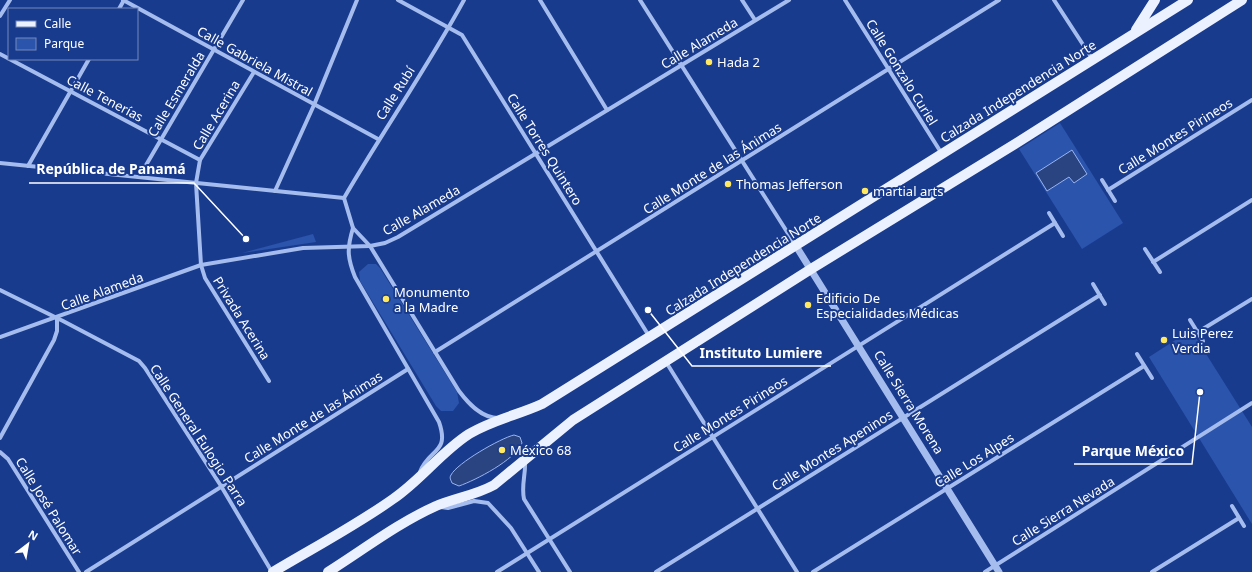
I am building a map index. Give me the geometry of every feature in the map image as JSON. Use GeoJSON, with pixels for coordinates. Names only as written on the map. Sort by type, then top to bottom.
{"type":"FeatureCollection","features":[{"type":"Feature","properties":{"kind":"main road"},"geometry":{"type":"LineString","coordinates":[[1134,33],[1155,0]]}},
{"type":"Feature","properties":{"kind":"main road","name":"Calzada Independencia Norte"},"geometry":{"type":"LineString","coordinates":[[272,572],[393,500],[417,481],[447,450],[470,434],[491,422],[508,418],[542,404],[1188,0]]}},
{"type":"Feature","properties":{"kind":"main road"},"geometry":{"type":"LineString","coordinates":[[328,572],[407,522],[436,506],[482,492],[494,485],[573,420],[811,269],[1015,144],[1242,0]]}},
{"type":"Feature","properties":{"kind":"street"},"geometry":{"type":"LineString","coordinates":[[0,16],[10,0]]}},
{"type":"Feature","properties":{"kind":"street","name":"Calle Gabriela Mistral"},"geometry":{"type":"LineString","coordinates":[[124,0],[378,139]]}},
{"type":"Feature","properties":{"kind":"street","name":"Calle Esmeralda"},"geometry":{"type":"LineString","coordinates":[[139,177],[243,0]]}},
{"type":"Feature","properties":{"kind":"street"},"geometry":{"type":"LineString","coordinates":[[275,191],[314,105],[357,0]]}},
{"type":"Feature","properties":{"kind":"street","name":"Calle Torres Quintero"},"geometry":{"type":"LineString","coordinates":[[398,0],[462,35],[650,337]]}},
{"type":"Feature","properties":{"kind":"street","name":"Calle Rubí"},"geometry":{"type":"LineString","coordinates":[[344,198],[378,139],[449,28],[464,0]]}},
{"type":"Feature","properties":{"kind":"street"},"geometry":{"type":"LineString","coordinates":[[540,0],[607,110]]}},
{"type":"Feature","properties":{"kind":"street"},"geometry":{"type":"LineString","coordinates":[[640,0],[796,246]]}},
{"type":"Feature","properties":{"kind":"street"},"geometry":{"type":"LineString","coordinates":[[742,0],[755,20]]}},
{"type":"Feature","properties":{"kind":"street","name":"Calle Alameda"},"geometry":{"type":"LineString","coordinates":[[0,337],[201,265],[303,248],[348,248],[385,243],[398,237],[789,0]]}},
{"type":"Feature","properties":{"kind":"street","name":"Calle Gonzalo Curiel"},"geometry":{"type":"LineString","coordinates":[[845,0],[942,154]]}},
{"type":"Feature","properties":{"kind":"street","name":"Calle Monte de las Ánimas"},"geometry":{"type":"LineString","coordinates":[[435,352],[999,0]]}},
{"type":"Feature","properties":{"kind":"street"},"geometry":{"type":"LineString","coordinates":[[1054,0],[1093,60]]}},
{"type":"Feature","properties":{"kind":"street","name":"Calle Tenerías"},"geometry":{"type":"LineString","coordinates":[[11,60],[200,160]]}},
{"type":"Feature","properties":{"kind":"street"},"geometry":{"type":"LineString","coordinates":[[28,166],[88,60]]}},
{"type":"Feature","properties":{"kind":"street","name":"Calle Acerina"},"geometry":{"type":"LineString","coordinates":[[201,265],[196,183],[200,160],[254,72]]}},
{"type":"Feature","properties":{"kind":"street","name":"Calle Montes Pirineos"},"geometry":{"type":"LineString","coordinates":[[1108,190],[1252,100]]}},
{"type":"Feature","properties":{"kind":"street"},"geometry":{"type":"LineString","coordinates":[[0,163],[344,198],[353,228],[370,246],[469,405],[477,411],[494,418],[508,418]]}},
{"type":"Feature","properties":{"kind":"street"},"geometry":{"type":"LineString","coordinates":[[1102,180],[1115,201]]}},
{"type":"Feature","properties":{"kind":"street"},"geometry":{"type":"LineString","coordinates":[[1153,262],[1252,200]]}},
{"type":"Feature","properties":{"kind":"street"},"geometry":{"type":"LineString","coordinates":[[1049,213],[1063,236]]}},
{"type":"Feature","properties":{"kind":"street","name":"Calle Montes Pirineos"},"geometry":{"type":"LineString","coordinates":[[497,572],[1055,223]]}},
{"type":"Feature","properties":{"kind":"street"},"geometry":{"type":"LineString","coordinates":[[353,228],[348,248],[349,262],[355,277],[439,422],[444,436],[441,446],[423,466],[417,481]]}},
{"type":"Feature","properties":{"kind":"street","name":"Calle Sierra Morena"},"geometry":{"type":"LineString","coordinates":[[796,246],[998,569]]}},
{"type":"Feature","properties":{"kind":"street"},"geometry":{"type":"LineString","coordinates":[[1145,249],[1160,272]]}},
{"type":"Feature","properties":{"kind":"street","name":"Privada Acerina"},"geometry":{"type":"LineString","coordinates":[[201,265],[208,284],[269,381]]}},
{"type":"Feature","properties":{"kind":"street"},"geometry":{"type":"LineString","coordinates":[[1093,284],[1106,304]]}},
{"type":"Feature","properties":{"kind":"street","name":"Calle General Eulogio Parra"},"geometry":{"type":"LineString","coordinates":[[0,290],[56,317],[139,361],[146,368],[221,486],[272,572]]}},
{"type":"Feature","properties":{"kind":"street","name":"Calle Montes Apeninos"},"geometry":{"type":"LineString","coordinates":[[656,572],[1100,295]]}},
{"type":"Feature","properties":{"kind":"street"},"geometry":{"type":"LineString","coordinates":[[1198,332],[1252,299]]}},
{"type":"Feature","properties":{"kind":"street"},"geometry":{"type":"LineString","coordinates":[[0,438],[54,340],[57,331],[56,317]]}},
{"type":"Feature","properties":{"kind":"street"},"geometry":{"type":"LineString","coordinates":[[1190,320],[1203,341]]}},
{"type":"Feature","properties":{"kind":"street"},"geometry":{"type":"LineString","coordinates":[[1137,354],[1152,378]]}},
{"type":"Feature","properties":{"kind":"street"},"geometry":{"type":"LineString","coordinates":[[666,362],[797,572]]}},
{"type":"Feature","properties":{"kind":"street","name":"Calle Los Alpes"},"geometry":{"type":"LineString","coordinates":[[813,572],[1144,366]]}},
{"type":"Feature","properties":{"kind":"street","name":"Calle Monte de las Ánimas"},"geometry":{"type":"LineString","coordinates":[[86,572],[408,370]]}},
{"type":"Feature","properties":{"kind":"street","name":"Calle Sierra Nevada"},"geometry":{"type":"LineString","coordinates":[[985,572],[998,569],[1252,403]]}},
{"type":"Feature","properties":{"kind":"street","name":"Calle José Palomar"},"geometry":{"type":"LineString","coordinates":[[0,452],[8,459],[79,572]]}},
{"type":"Feature","properties":{"kind":"street"},"geometry":{"type":"LineString","coordinates":[[525,460],[526,473],[522,488],[524,499],[570,572]]}},
{"type":"Feature","properties":{"kind":"street"},"geometry":{"type":"LineString","coordinates":[[436,506],[448,508],[474,501],[488,502],[511,528],[539,572]]}},
{"type":"Feature","properties":{"kind":"street"},"geometry":{"type":"LineString","coordinates":[[1232,506],[1244,526]]}},
{"type":"Feature","properties":{"kind":"street"},"geometry":{"type":"LineString","coordinates":[[1152,572],[1239,518]]}},
{"type":"Feature","properties":{"kind":"green space"},"geometry":{"type":"Polygon","coordinates":[[[1060,123],[1123,223],[1082,249],[1019,149],[1060,123]]]}},
{"type":"Feature","properties":{"kind":"green space"},"geometry":{"type":"Polygon","coordinates":[[[313,234],[316,242],[242,253],[313,234]]]}},
{"type":"Feature","properties":{"kind":"green space"},"geometry":{"type":"Polygon","coordinates":[[[368,264],[376,264],[380,268],[457,392],[459,403],[453,411],[441,411],[436,406],[360,281],[359,272],[368,264]]]}},
{"type":"Feature","properties":{"kind":"green space"},"geometry":{"type":"Polygon","coordinates":[[[1191,330],[1252,427],[1252,524],[1149,357],[1191,330]]]}},
{"type":"Feature","properties":{"kind":"shaded area"},"geometry":{"type":"Polygon","coordinates":[[[1072,150],[1087,174],[1074,183],[1069,177],[1047,191],[1036,173],[1072,150]]]}},
{"type":"Feature","properties":{"kind":"shaded area"},"geometry":{"type":"Polygon","coordinates":[[[514,435],[520,437],[522,443],[512,456],[494,469],[466,483],[459,486],[452,483],[450,476],[462,464],[490,446],[514,435]]]}},
{"type":"Feature","properties":{"kind":"place","name":"Hada 2"},"geometry":{"type":"Point","coordinates":[709,62]}},
{"type":"Feature","properties":{"kind":"place","name":"Thomas Jefferson"},"geometry":{"type":"Point","coordinates":[728,184]}},
{"type":"Feature","properties":{"kind":"place","name":"martial arts"},"geometry":{"type":"Point","coordinates":[865,191]}},
{"type":"Feature","properties":{"kind":"place","name":"República de Panamá"},"geometry":{"type":"Point","coordinates":[246,239]}},
{"type":"Feature","properties":{"kind":"place","name":"Monumento a la Madre"},"geometry":{"type":"Point","coordinates":[386,299]}},
{"type":"Feature","properties":{"kind":"place","name":"Edificio De Especialidades Médicas"},"geometry":{"type":"Point","coordinates":[808,305]}},
{"type":"Feature","properties":{"kind":"place","name":"Instituto Lumiere"},"geometry":{"type":"Point","coordinates":[648,310]}},
{"type":"Feature","properties":{"kind":"place","name":"Luis Perez Verdia"},"geometry":{"type":"Point","coordinates":[1164,340]}},
{"type":"Feature","properties":{"kind":"place","name":"Parque México"},"geometry":{"type":"Point","coordinates":[1200,392]}},
{"type":"Feature","properties":{"kind":"place","name":"México 68"},"geometry":{"type":"Point","coordinates":[502,450]}}]}
